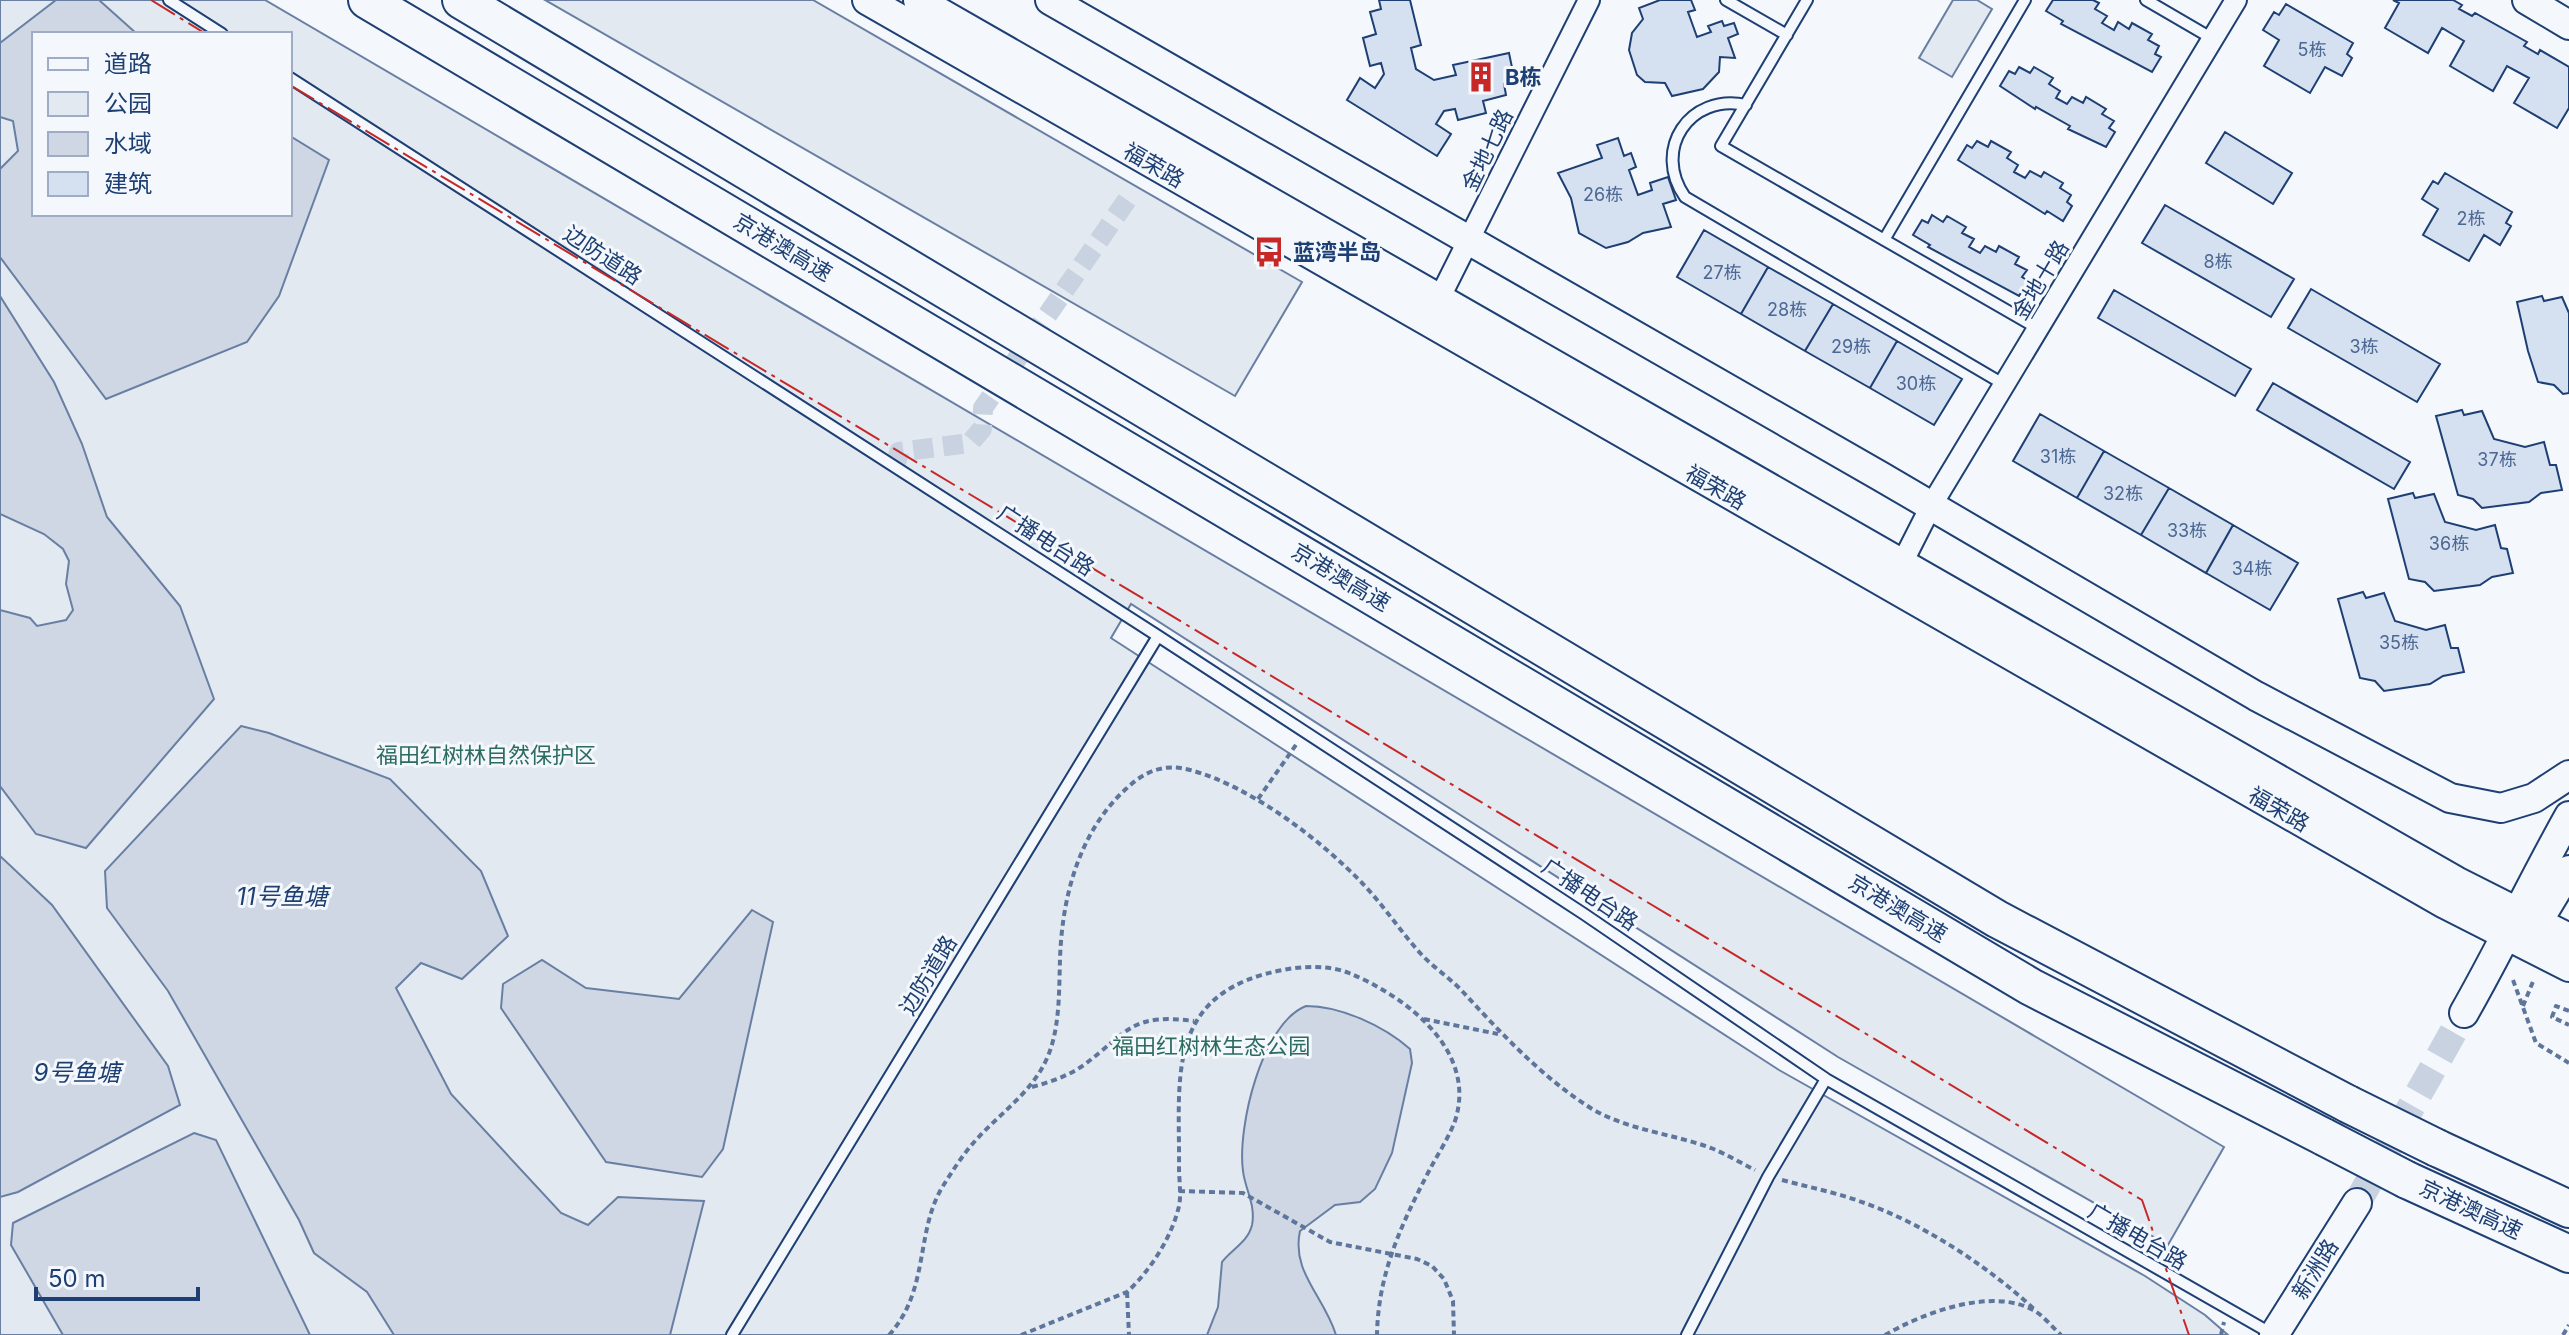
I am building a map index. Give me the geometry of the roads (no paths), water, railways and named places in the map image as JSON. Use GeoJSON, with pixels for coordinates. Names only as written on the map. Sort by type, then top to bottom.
{"type":"FeatureCollection","features":[{"type":"Feature","properties":{"kind":"highway","name":"京港澳高速"},"geometry":{"type":"LineString","coordinates":[[367,0],[2031,987],[2407,1180],[2569,1254]]}},
{"type":"Feature","properties":{"kind":"highway","name":"京港澳高速"},"geometry":{"type":"LineString","coordinates":[[461,0],[1997,919],[2348,1104],[2561,1205]]}},
{"type":"Feature","properties":{"kind":"main road","name":"福荣路"},"geometry":{"type":"LineString","coordinates":[[918,0],[1434,310]]}},
{"type":"Feature","properties":{"kind":"main road"},"geometry":{"type":"LineString","coordinates":[[1050,0],[2256,696],[2450,798],[2501,808],[2534,798],[2569,775]]}},
{"type":"Feature","properties":{"kind":"main road"},"geometry":{"type":"LineString","coordinates":[[2527,0],[2569,25]]}},
{"type":"Feature","properties":{"kind":"main road","name":"福荣路"},"geometry":{"type":"LineString","coordinates":[[883,4],[1434,310],[1896,575],[2519,924],[2569,967]]}},
{"type":"Feature","properties":{"kind":"main road"},"geometry":{"type":"LineString","coordinates":[[2464,1013],[2519,924],[2569,816]]}},
{"type":"Feature","properties":{"kind":"main road"},"geometry":{"type":"LineString","coordinates":[[2519,924],[2569,870]]}},
{"type":"Feature","properties":{"kind":"main road","name":"福荣路"},"geometry":{"type":"LineString","coordinates":[[2519,924],[2569,938]]}},
{"type":"Feature","properties":{"kind":"main road","name":"新洲路"},"geometry":{"type":"LineString","coordinates":[[2274,1335],[2357,1203]]}},
{"type":"Feature","properties":{"kind":"street","name":"金地七路"},"geometry":{"type":"LineString","coordinates":[[1434,310],[1589,0]]}},
{"type":"Feature","properties":{"kind":"street","name":"金地十路"},"geometry":{"type":"LineString","coordinates":[[1896,575],[1931,506],[2236,0]]}},
{"type":"Feature","properties":{"kind":"lane"},"geometry":{"type":"LineString","coordinates":[[169,0],[219,32]]}},
{"type":"Feature","properties":{"kind":"lane"},"geometry":{"type":"LineString","coordinates":[[1726,0],[1787,35]]}},
{"type":"Feature","properties":{"kind":"lane"},"geometry":{"type":"LineString","coordinates":[[1807,0],[1721,146],[2039,329]]}},
{"type":"Feature","properties":{"kind":"lane"},"geometry":{"type":"LineString","coordinates":[[1884,240],[2025,0]]}},
{"type":"Feature","properties":{"kind":"lane"},"geometry":{"type":"LineString","coordinates":[[2146,0],[2213,39]]}},
{"type":"Feature","properties":{"kind":"lane","name":"边防道路"},"geometry":{"type":"LineString","coordinates":[[292,79],[895,467]]}},
{"type":"Feature","properties":{"kind":"lane"},"geometry":{"type":"LineString","coordinates":[[1746,105],[1721,103],[1708,106],[1697,111],[1680,129],[1674,140],[1671,165],[1685,197],[1704,211],[2005,385]]}},
{"type":"Feature","properties":{"kind":"lane","name":"广播电台路"},"geometry":{"type":"LineString","coordinates":[[895,467],[1584,914],[1826,1079],[2274,1335]]}},
{"type":"Feature","properties":{"kind":"lane","name":"边防道路"},"geometry":{"type":"LineString","coordinates":[[732,1335],[1158,636]]}},
{"type":"Feature","properties":{"kind":"lane"},"geometry":{"type":"LineString","coordinates":[[1687,1335],[1768,1177],[1826,1079]]}},
{"type":"Feature","properties":{"kind":"water"},"geometry":{"type":"Polygon","coordinates":[[[56,0],[99,0],[135,32],[32,32],[32,216],[292,216],[292,137],[329,160],[279,296],[247,342],[106,399],[0,257],[0,169],[18,151],[13,121],[0,117],[0,43],[56,0]]]}},
{"type":"Feature","properties":{"kind":"water"},"geometry":{"type":"Polygon","coordinates":[[[0,296],[54,382],[82,444],[107,517],[180,606],[214,699],[86,848],[36,834],[0,786],[0,610],[30,618],[37,626],[66,620],[73,610],[66,584],[69,561],[63,549],[44,534],[0,514],[0,296]]]}},
{"type":"Feature","properties":{"kind":"water","name":"11号鱼塘"},"geometry":{"type":"Polygon","coordinates":[[[241,726],[269,733],[390,779],[481,871],[508,936],[462,979],[421,963],[396,988],[451,1094],[561,1213],[588,1225],[618,1197],[704,1201],[670,1335],[394,1335],[367,1292],[314,1253],[299,1220],[168,991],[107,908],[105,871],[241,726]]]}},
{"type":"Feature","properties":{"kind":"water","name":"9号鱼塘"},"geometry":{"type":"Polygon","coordinates":[[[0,856],[52,905],[168,1066],[180,1105],[18,1192],[0,1197],[0,856]]]}},
{"type":"Feature","properties":{"kind":"water"},"geometry":{"type":"Polygon","coordinates":[[[752,910],[773,922],[723,1149],[702,1177],[606,1162],[501,1008],[503,984],[542,960],[586,988],[679,999],[752,910]]]}},
{"type":"Feature","properties":{"kind":"water"},"geometry":{"type":"Polygon","coordinates":[[[1306,1006],[1333,1009],[1361,1019],[1410,1049],[1412,1063],[1392,1153],[1375,1189],[1360,1202],[1335,1205],[1300,1231],[1298,1246],[1304,1272],[1336,1335],[1207,1335],[1218,1307],[1222,1262],[1243,1241],[1252,1225],[1253,1211],[1244,1178],[1242,1152],[1256,1078],[1277,1033],[1290,1016],[1306,1006]]]}},
{"type":"Feature","properties":{"kind":"water"},"geometry":{"type":"Polygon","coordinates":[[[194,1133],[216,1140],[310,1335],[63,1335],[11,1245],[13,1223],[194,1133]]]}},
{"type":"Feature","properties":{"kind":"tunnel"},"geometry":{"type":"LineString","coordinates":[[895,467],[899,452],[970,443],[982,429],[983,408],[1127,200]]}},
{"type":"Feature","properties":{"kind":"tunnel"},"geometry":{"type":"LineString","coordinates":[[2357,1203],[2464,1013]]}},
{"type":"Feature","properties":{"kind":"place","name":"B栋"},"geometry":{"type":"Point","coordinates":[1481,77]}},
{"type":"Feature","properties":{"kind":"place","name":"蓝湾半岛"},"geometry":{"type":"Point","coordinates":[1269,252]}},
{"type":"Feature","properties":{"kind":"park label","name":"福田红树林自然保护区"},"geometry":{"type":"Point","coordinates":[486,755]}},
{"type":"Feature","properties":{"kind":"park label","name":"福田红树林生态公园"},"geometry":{"type":"Point","coordinates":[1211,1046]}}]}
